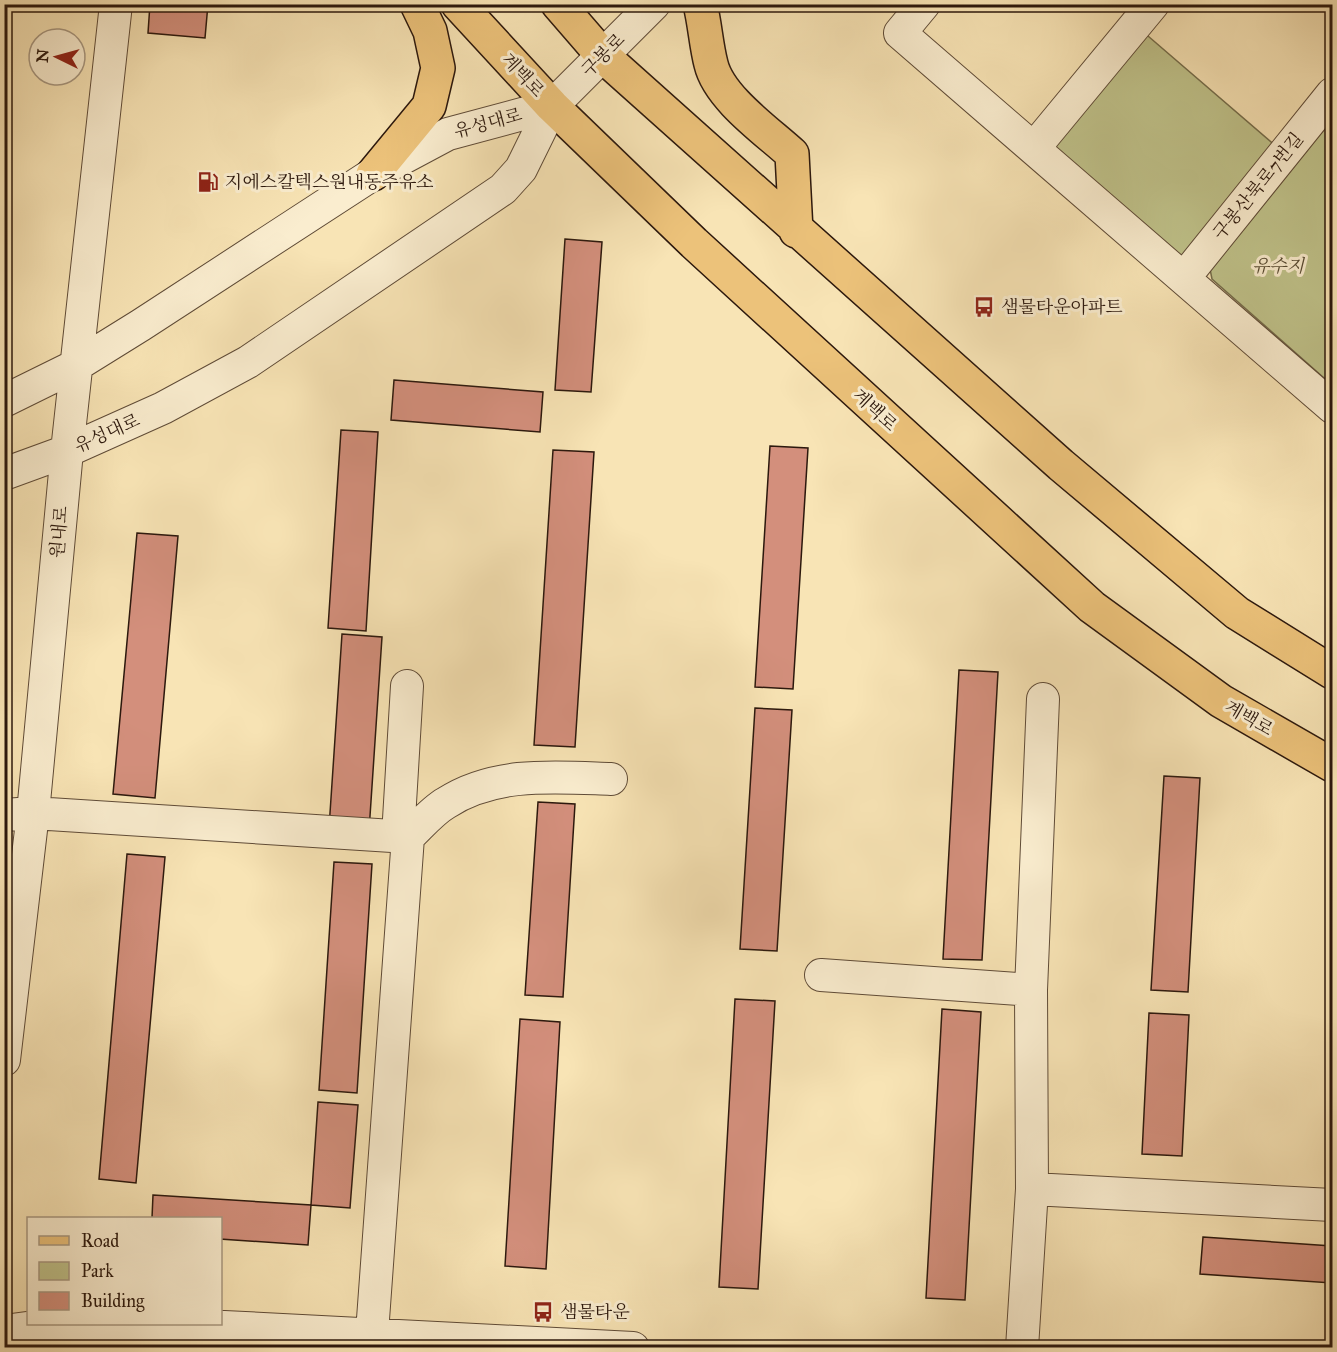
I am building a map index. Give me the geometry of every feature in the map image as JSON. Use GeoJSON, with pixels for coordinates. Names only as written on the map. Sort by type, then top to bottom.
{"type":"FeatureCollection","features":[{"type":"Feature","properties":{"kind":"main road"},"geometry":{"type":"LineString","coordinates":[[373,174],[429,106],[438,68],[430,31],[417,4]]}},
{"type":"Feature","properties":{"kind":"main road","name":"계백로"},"geometry":{"type":"LineString","coordinates":[[458,4],[552,106],[729,275],[1092,607],[1221,701],[1332,765]]}},
{"type":"Feature","properties":{"kind":"main road"},"geometry":{"type":"LineString","coordinates":[[558,4],[603,56],[796,231],[1061,465],[1237,613],[1332,672]]}},
{"type":"Feature","properties":{"kind":"main road"},"geometry":{"type":"LineString","coordinates":[[700,4],[711,66],[724,88],[736,103],[792,154],[796,231]]}},
{"type":"Feature","properties":{"kind":"street","name":"원내로"},"geometry":{"type":"LineString","coordinates":[[4,1060],[19,814],[67,451],[116,4]]}},
{"type":"Feature","properties":{"kind":"street","name":"구봉로"},"geometry":{"type":"LineString","coordinates":[[552,106],[654,4]]}},
{"type":"Feature","properties":{"kind":"street"},"geometry":{"type":"LineString","coordinates":[[924,4],[900,33],[1332,407]]}},
{"type":"Feature","properties":{"kind":"street"},"geometry":{"type":"LineString","coordinates":[[1034,148],[1153,4]]}},
{"type":"Feature","properties":{"kind":"street","name":"구봉산북로7번길"},"geometry":{"type":"LineString","coordinates":[[1184,278],[1332,94]]}},
{"type":"Feature","properties":{"kind":"street","name":"유성대로"},"geometry":{"type":"LineString","coordinates":[[4,401],[75,366],[373,174],[448,134],[552,106]]}},
{"type":"Feature","properties":{"kind":"street","name":"유성대로"},"geometry":{"type":"LineString","coordinates":[[4,474],[67,451],[163,408],[248,362],[503,189],[521,169],[552,106]]}},
{"type":"Feature","properties":{"kind":"street"},"geometry":{"type":"LineString","coordinates":[[372,1333],[403,837],[407,686]]}},
{"type":"Feature","properties":{"kind":"street"},"geometry":{"type":"LineString","coordinates":[[1022,1347],[1032,1189],[1031,990],[1043,699]]}},
{"type":"Feature","properties":{"kind":"street"},"geometry":{"type":"LineString","coordinates":[[19,814],[403,837],[445,803],[486,783],[549,776],[611,779]]}},
{"type":"Feature","properties":{"kind":"street"},"geometry":{"type":"LineString","coordinates":[[821,975],[1031,990]]}},
{"type":"Feature","properties":{"kind":"street"},"geometry":{"type":"LineString","coordinates":[[1032,1189],[1332,1205]]}},
{"type":"Feature","properties":{"kind":"street"},"geometry":{"type":"LineString","coordinates":[[4,1331],[49,1325],[224,1337],[372,1333],[495,1343],[633,1347]]}},
{"type":"Feature","properties":{"kind":"green space"},"geometry":{"type":"Polygon","coordinates":[[[1141,30],[1278,148],[1187,263],[1048,150],[1141,30]]]}},
{"type":"Feature","properties":{"kind":"green space","name":"유수지"},"geometry":{"type":"Polygon","coordinates":[[[1332,120],[1332,385],[1212,279],[1209,264],[1332,120]]]}},
{"type":"Feature","properties":{"kind":"building"},"geometry":{"type":"Polygon","coordinates":[[[150,4],[208,4],[205,38],[148,33],[150,4]]]}},
{"type":"Feature","properties":{"kind":"building"},"geometry":{"type":"Polygon","coordinates":[[[565,239],[602,242],[591,392],[555,390],[565,239]]]}},
{"type":"Feature","properties":{"kind":"building"},"geometry":{"type":"Polygon","coordinates":[[[394,380],[543,392],[540,432],[391,420],[394,380]]]}},
{"type":"Feature","properties":{"kind":"building"},"geometry":{"type":"Polygon","coordinates":[[[341,430],[378,432],[366,631],[328,628],[341,430]]]}},
{"type":"Feature","properties":{"kind":"building"},"geometry":{"type":"Polygon","coordinates":[[[770,446],[808,448],[793,689],[755,687],[770,446]]]}},
{"type":"Feature","properties":{"kind":"building"},"geometry":{"type":"Polygon","coordinates":[[[553,450],[594,452],[575,747],[534,745],[553,450]]]}},
{"type":"Feature","properties":{"kind":"building"},"geometry":{"type":"Polygon","coordinates":[[[137,533],[178,536],[155,798],[113,794],[137,533]]]}},
{"type":"Feature","properties":{"kind":"building"},"geometry":{"type":"Polygon","coordinates":[[[342,634],[382,637],[369,831],[329,828],[342,634]]]}},
{"type":"Feature","properties":{"kind":"building"},"geometry":{"type":"Polygon","coordinates":[[[959,670],[998,672],[982,960],[943,959],[959,670]]]}},
{"type":"Feature","properties":{"kind":"building"},"geometry":{"type":"Polygon","coordinates":[[[755,708],[792,710],[777,951],[740,949],[755,708]]]}},
{"type":"Feature","properties":{"kind":"building"},"geometry":{"type":"Polygon","coordinates":[[[1164,776],[1200,778],[1188,992],[1151,990],[1164,776]]]}},
{"type":"Feature","properties":{"kind":"building"},"geometry":{"type":"Polygon","coordinates":[[[538,802],[575,804],[563,997],[525,995],[538,802]]]}},
{"type":"Feature","properties":{"kind":"building"},"geometry":{"type":"Polygon","coordinates":[[[127,854],[165,857],[136,1183],[99,1179],[127,854]]]}},
{"type":"Feature","properties":{"kind":"building"},"geometry":{"type":"Polygon","coordinates":[[[334,862],[372,864],[357,1093],[319,1090],[334,862]]]}},
{"type":"Feature","properties":{"kind":"building"},"geometry":{"type":"Polygon","coordinates":[[[735,999],[775,1001],[758,1289],[719,1287],[735,999]]]}},
{"type":"Feature","properties":{"kind":"building"},"geometry":{"type":"Polygon","coordinates":[[[942,1009],[981,1012],[965,1300],[926,1298],[942,1009]]]}},
{"type":"Feature","properties":{"kind":"building"},"geometry":{"type":"Polygon","coordinates":[[[1149,1013],[1189,1015],[1182,1156],[1142,1154],[1149,1013]]]}},
{"type":"Feature","properties":{"kind":"building"},"geometry":{"type":"Polygon","coordinates":[[[520,1019],[560,1022],[546,1269],[505,1266],[520,1019]]]}},
{"type":"Feature","properties":{"kind":"building"},"geometry":{"type":"Polygon","coordinates":[[[318,1102],[358,1105],[350,1208],[311,1205],[318,1102]]]}},
{"type":"Feature","properties":{"kind":"building"},"geometry":{"type":"Polygon","coordinates":[[[153,1195],[311,1205],[308,1245],[222,1239],[222,1217],[152,1217],[153,1195]]]}},
{"type":"Feature","properties":{"kind":"building"},"geometry":{"type":"Polygon","coordinates":[[[1203,1237],[1332,1246],[1332,1283],[1200,1274],[1203,1237]]]}},
{"type":"Feature","properties":{"kind":"place","name":"지에스칼텍스원내동주유소"},"geometry":{"type":"Point","coordinates":[208,182]}},
{"type":"Feature","properties":{"kind":"place","name":"샘물타운아파트"},"geometry":{"type":"Point","coordinates":[984,307]}},
{"type":"Feature","properties":{"kind":"place","name":"샘물타운"},"geometry":{"type":"Point","coordinates":[543,1312]}}]}
